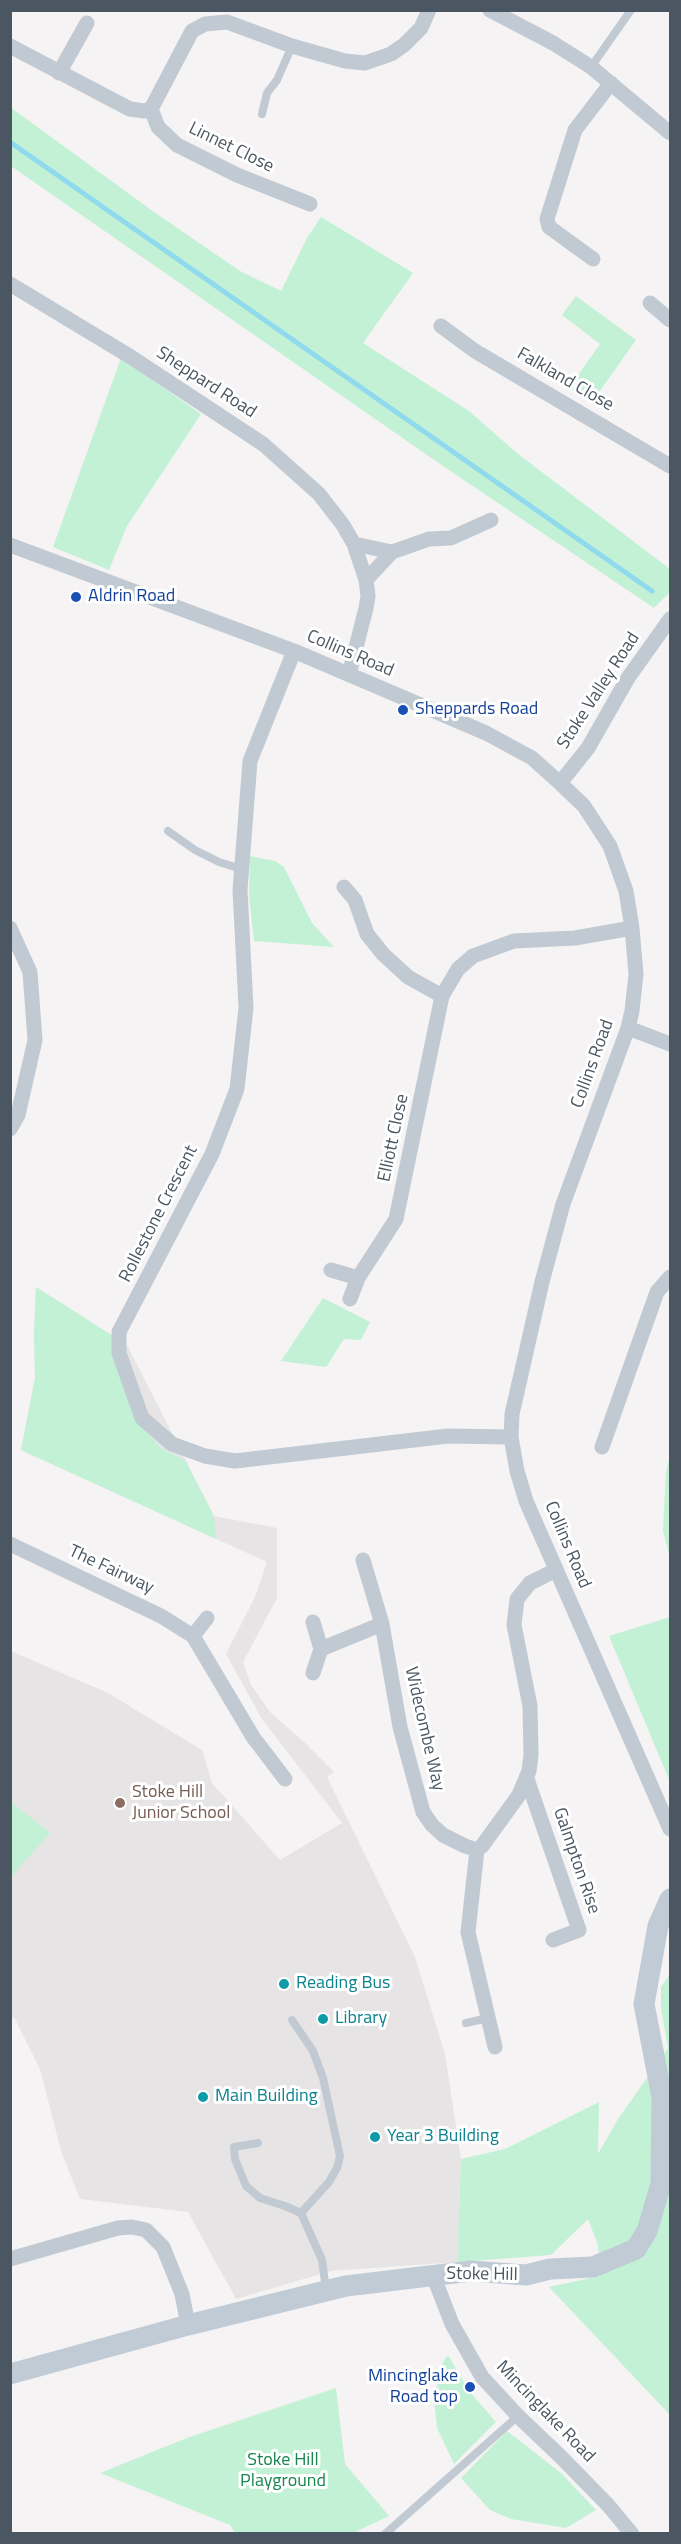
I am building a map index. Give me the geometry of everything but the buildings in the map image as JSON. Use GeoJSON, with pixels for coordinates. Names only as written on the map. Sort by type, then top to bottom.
{"type":"FeatureCollection","features":[{"type":"Feature","properties":{"kind":"street"},"geometry":{"type":"LineString","coordinates":[[10,46],[130,109],[144,111],[151,109],[192,31],[205,24],[227,22],[292,46],[345,61],[365,63],[392,54],[404,45],[421,28],[429,10]]}},
{"type":"Feature","properties":{"kind":"street"},"geometry":{"type":"LineString","coordinates":[[490,10],[553,43],[591,67],[670,133]]}},
{"type":"Feature","properties":{"kind":"street"},"geometry":{"type":"LineString","coordinates":[[59,73],[87,23]]}},
{"type":"Feature","properties":{"kind":"street"},"geometry":{"type":"LineString","coordinates":[[593,259],[549,227],[548,219],[575,130],[611,83]]}},
{"type":"Feature","properties":{"kind":"street","name":"Linnet Close"},"geometry":{"type":"LineString","coordinates":[[151,109],[158,127],[177,145],[237,175],[310,204]]}},
{"type":"Feature","properties":{"kind":"street","name":"Sheppard Road"},"geometry":{"type":"LineString","coordinates":[[10,284],[131,357],[263,444],[319,494],[343,525],[354,544],[366,579],[368,596],[366,608],[349,675]]}},
{"type":"Feature","properties":{"kind":"street"},"geometry":{"type":"LineString","coordinates":[[650,303],[670,320]]}},
{"type":"Feature","properties":{"kind":"street","name":"Falkland Close"},"geometry":{"type":"LineString","coordinates":[[441,326],[475,351],[600,422],[670,466]]}},
{"type":"Feature","properties":{"kind":"street"},"geometry":{"type":"LineString","coordinates":[[366,579],[392,552],[429,540],[451,538],[491,520]]}},
{"type":"Feature","properties":{"kind":"street"},"geometry":{"type":"LineString","coordinates":[[354,544],[392,552]]}},
{"type":"Feature","properties":{"kind":"street","name":"Collins Road"},"geometry":{"type":"LineString","coordinates":[[10,545],[294,651],[486,733],[532,758],[560,783],[584,806],[610,846],[626,891],[632,928],[636,974],[628,1028],[563,1204],[542,1282],[512,1414],[512,1437],[517,1471],[526,1501],[670,1829]]}},
{"type":"Feature","properties":{"kind":"street","name":"Stoke Valley Road"},"geometry":{"type":"LineString","coordinates":[[560,783],[588,748],[633,670],[670,620]]}},
{"type":"Feature","properties":{"kind":"street","name":"Rollestone Crescent"},"geometry":{"type":"LineString","coordinates":[[294,651],[250,761],[240,890],[246,1008],[237,1089],[212,1154],[119,1332],[119,1353],[142,1418],[172,1444],[205,1456],[235,1461],[448,1436],[512,1437]]}},
{"type":"Feature","properties":{"kind":"street"},"geometry":{"type":"LineString","coordinates":[[344,887],[355,900],[367,934],[383,954],[408,977],[442,996]]}},
{"type":"Feature","properties":{"kind":"street"},"geometry":{"type":"LineString","coordinates":[[10,928],[30,972],[35,1040],[18,1115],[10,1128]]}},
{"type":"Feature","properties":{"kind":"street","name":"Elliott Close"},"geometry":{"type":"LineString","coordinates":[[350,1299],[358,1278],[396,1219],[442,996],[458,969],[473,956],[514,941],[566,939],[632,928]]}},
{"type":"Feature","properties":{"kind":"street"},"geometry":{"type":"LineString","coordinates":[[628,1028],[670,1044]]}},
{"type":"Feature","properties":{"kind":"street"},"geometry":{"type":"LineString","coordinates":[[331,1270],[358,1278]]}},
{"type":"Feature","properties":{"kind":"street"},"geometry":{"type":"LineString","coordinates":[[602,1447],[657,1292],[670,1277]]}},
{"type":"Feature","properties":{"kind":"street","name":"The Fairway"},"geometry":{"type":"LineString","coordinates":[[10,1544],[161,1616],[193,1636],[253,1737],[285,1779]]}},
{"type":"Feature","properties":{"kind":"street","name":"Widecombe Way"},"geometry":{"type":"LineString","coordinates":[[363,1560],[382,1624],[400,1727],[423,1812],[432,1825],[444,1835],[477,1850]]}},
{"type":"Feature","properties":{"kind":"street"},"geometry":{"type":"LineString","coordinates":[[495,2047],[468,1932],[477,1850],[519,1795],[527,1779],[531,1755],[530,1706],[514,1626],[517,1599],[530,1583],[556,1570]]}},
{"type":"Feature","properties":{"kind":"street"},"geometry":{"type":"LineString","coordinates":[[193,1636],[207,1618]]}},
{"type":"Feature","properties":{"kind":"street"},"geometry":{"type":"LineString","coordinates":[[313,1622],[321,1649],[313,1673]]}},
{"type":"Feature","properties":{"kind":"street"},"geometry":{"type":"LineString","coordinates":[[321,1649],[382,1624]]}},
{"type":"Feature","properties":{"kind":"street","name":"Galmpton Rise"},"geometry":{"type":"LineString","coordinates":[[527,1779],[579,1930],[553,1940]]}},
{"type":"Feature","properties":{"kind":"street","name":"Stoke Hill"},"geometry":{"type":"LineString","coordinates":[[10,2374],[188,2325],[346,2286],[471,2271],[526,2275],[550,2269],[593,2267],[636,2249],[647,2230],[661,2184],[662,2097],[644,2004],[658,1926],[670,1899]]}},
{"type":"Feature","properties":{"kind":"street"},"geometry":{"type":"LineString","coordinates":[[10,2259],[118,2228],[132,2227],[146,2230],[163,2247],[182,2294],[188,2325]]}},
{"type":"Feature","properties":{"kind":"street","name":"Mincinglake Road"},"geometry":{"type":"LineString","coordinates":[[433,2275],[452,2324],[482,2377],[608,2505],[632,2534]]}},
{"type":"Feature","properties":{"kind":"lane"},"geometry":{"type":"LineString","coordinates":[[591,67],[630,10]]}},
{"type":"Feature","properties":{"kind":"lane"},"geometry":{"type":"LineString","coordinates":[[262,114],[267,93],[277,80],[292,46]]}},
{"type":"Feature","properties":{"kind":"lane"},"geometry":{"type":"LineString","coordinates":[[168,831],[195,850],[219,862],[241,869]]}},
{"type":"Feature","properties":{"kind":"lane"},"geometry":{"type":"LineString","coordinates":[[466,2023],[488,2018]]}},
{"type":"Feature","properties":{"kind":"lane"},"geometry":{"type":"LineString","coordinates":[[292,2020],[313,2051],[323,2078],[340,2156],[337,2168],[329,2182],[301,2213]]}},
{"type":"Feature","properties":{"kind":"lane"},"geometry":{"type":"LineString","coordinates":[[258,2143],[234,2147],[235,2159],[246,2186],[260,2198],[301,2213],[322,2260],[326,2292]]}},
{"type":"Feature","properties":{"kind":"lane"},"geometry":{"type":"LineString","coordinates":[[385,2534],[518,2416]]}},
{"type":"Feature","properties":{"kind":"shaded area","name":"Stoke Hill Junior School"},"geometry":{"type":"Polygon","coordinates":[[[36,1287],[127,1345],[214,1516],[277,1528],[277,1598],[243,1662],[251,1685],[270,1712],[334,1772],[327,1777],[415,1957],[445,2054],[461,2159],[457,2262],[331,2271],[236,2299],[188,2212],[80,2199],[61,2151],[40,2069],[14,2017],[11,2020],[11,1651],[108,1693],[202,1750],[212,1783],[280,1860],[342,1823],[262,1719],[226,1654],[255,1597],[267,1562],[21,1450],[35,1378],[36,1287]]]}},
{"type":"Feature","properties":{"kind":"green space"},"geometry":{"type":"Polygon","coordinates":[[[10,107],[154,212],[240,271],[281,291],[307,238],[321,217],[413,273],[363,343],[469,411],[518,454],[670,569],[670,592],[654,608],[440,464],[11,166],[10,107]]]}},
{"type":"Feature","properties":{"kind":"green space"},"geometry":{"type":"Polygon","coordinates":[[[576,296],[636,340],[592,402],[569,388],[600,344],[562,315],[576,296]]]}},
{"type":"Feature","properties":{"kind":"green space"},"geometry":{"type":"Polygon","coordinates":[[[121,358],[201,414],[127,526],[109,570],[53,547],[121,358]]]}},
{"type":"Feature","properties":{"kind":"green space"},"geometry":{"type":"Polygon","coordinates":[[[250,856],[275,861],[284,867],[312,923],[334,947],[254,941],[249,895],[250,856]]]}},
{"type":"Feature","properties":{"kind":"green space"},"geometry":{"type":"Polygon","coordinates":[[[36,1287],[113,1336],[113,1359],[138,1420],[160,1448],[185,1460],[214,1516],[216,1539],[21,1450],[35,1378],[36,1287]]]}},
{"type":"Feature","properties":{"kind":"green space"},"geometry":{"type":"Polygon","coordinates":[[[323,1298],[370,1322],[361,1340],[344,1339],[326,1367],[281,1361],[323,1298]]]}},
{"type":"Feature","properties":{"kind":"green space"},"geometry":{"type":"Polygon","coordinates":[[[670,1455],[670,1559],[663,1530],[666,1472],[670,1455]]]}},
{"type":"Feature","properties":{"kind":"green space"},"geometry":{"type":"Polygon","coordinates":[[[670,1617],[670,1782],[609,1636],[670,1617]]]}},
{"type":"Feature","properties":{"kind":"green space"},"geometry":{"type":"Polygon","coordinates":[[[11,1802],[50,1833],[11,1877],[11,1802]]]}},
{"type":"Feature","properties":{"kind":"green space"},"geometry":{"type":"Polygon","coordinates":[[[670,1974],[670,2415],[549,2287],[600,2276],[598,2245],[588,2219],[551,2255],[457,2262],[461,2159],[505,2149],[599,2102],[598,2154],[618,2119],[668,2048],[661,2008],[661,1987],[670,1974]]]}},
{"type":"Feature","properties":{"kind":"green space"},"geometry":{"type":"Polygon","coordinates":[[[448,2355],[469,2391],[496,2422],[454,2464],[437,2428],[434,2398],[443,2362],[448,2355]]]}},
{"type":"Feature","properties":{"kind":"green space","name":"Stoke Hill Playground"},"geometry":{"type":"Polygon","coordinates":[[[336,2388],[345,2464],[389,2516],[353,2533],[235,2533],[230,2525],[100,2473],[187,2438],[336,2388]]]}},
{"type":"Feature","properties":{"kind":"green space"},"geometry":{"type":"Polygon","coordinates":[[[507,2431],[561,2473],[596,2510],[566,2528],[511,2519],[490,2510],[461,2478],[507,2431]]]}},
{"type":"Feature","properties":{"kind":"waterway"},"geometry":{"type":"LineString","coordinates":[[10,142],[652,591]]}},
{"type":"Feature","properties":{"kind":"place","name":"Aldrin Road"},"geometry":{"type":"Point","coordinates":[76,597]}},
{"type":"Feature","properties":{"kind":"place","name":"Sheppards Road"},"geometry":{"type":"Point","coordinates":[403,710]}},
{"type":"Feature","properties":{"kind":"place","name":"Stoke Hill Junior School"},"geometry":{"type":"Point","coordinates":[120,1803]}},
{"type":"Feature","properties":{"kind":"place","name":"Reading Bus"},"geometry":{"type":"Point","coordinates":[284,1984]}},
{"type":"Feature","properties":{"kind":"place","name":"Library"},"geometry":{"type":"Point","coordinates":[323,2019]}},
{"type":"Feature","properties":{"kind":"place","name":"Main Building"},"geometry":{"type":"Point","coordinates":[203,2097]}},
{"type":"Feature","properties":{"kind":"place","name":"Year 3 Building"},"geometry":{"type":"Point","coordinates":[375,2137]}},
{"type":"Feature","properties":{"kind":"place","name":"Mincinglake Road top"},"geometry":{"type":"Point","coordinates":[470,2387]}}]}
